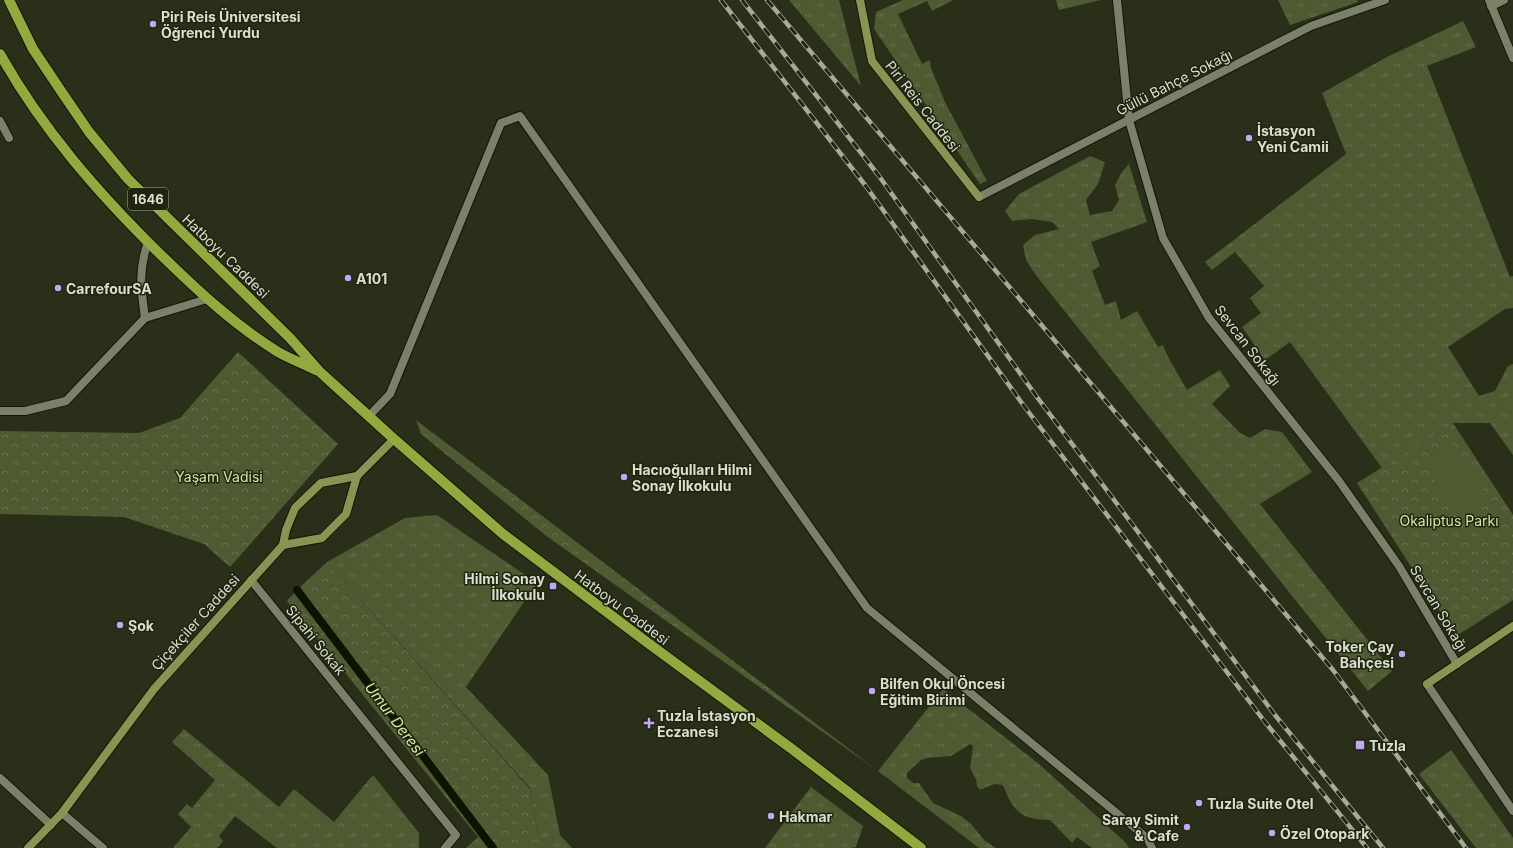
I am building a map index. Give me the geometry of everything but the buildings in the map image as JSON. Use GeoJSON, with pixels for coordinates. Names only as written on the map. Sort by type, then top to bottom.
{"type":"FeatureCollection","features":[{"type":"Feature","properties":{"kind":"main road","name":"Hatboyu Caddesi"},"geometry":{"type":"LineString","coordinates":[[8,0],[33,49],[61,91],[89,132],[128,179],[290,338],[320,372],[503,534],[792,749],[921,848]]}},
{"type":"Feature","properties":{"kind":"main road","name":"Hatboyu Caddesi"},"geometry":{"type":"LineString","coordinates":[[0,54],[20,88],[75,164],[111,205],[148,242],[207,299],[242,327],[279,353],[320,372]]}},
{"type":"Feature","properties":{"kind":"street","name":"Piri Reis Caddesi"},"geometry":{"type":"LineString","coordinates":[[860,0],[872,61],[978,197]]}},
{"type":"Feature","properties":{"kind":"street","name":"Sevcan Sokağı"},"geometry":{"type":"LineString","coordinates":[[1117,0],[1129,120],[1163,238],[1209,318],[1339,481],[1398,566],[1456,664]]}},
{"type":"Feature","properties":{"kind":"street","name":"Güllü Bahçe Sokağı"},"geometry":{"type":"LineString","coordinates":[[978,197],[1311,26],[1385,0]]}},
{"type":"Feature","properties":{"kind":"street"},"geometry":{"type":"LineString","coordinates":[[1504,0],[1490,3],[1513,58]]}},
{"type":"Feature","properties":{"kind":"street"},"geometry":{"type":"LineString","coordinates":[[369,416],[390,394],[501,123],[520,116],[867,608],[1147,838],[1152,848]]}},
{"type":"Feature","properties":{"kind":"street"},"geometry":{"type":"LineString","coordinates":[[0,120],[9,138]]}},
{"type":"Feature","properties":{"kind":"street"},"geometry":{"type":"LineString","coordinates":[[145,318],[141,286],[142,259],[148,242]]}},
{"type":"Feature","properties":{"kind":"street"},"geometry":{"type":"LineString","coordinates":[[0,411],[25,411],[66,401],[145,318],[207,299]]}},
{"type":"Feature","properties":{"kind":"street"},"geometry":{"type":"LineString","coordinates":[[357,476],[321,483],[295,508],[286,530],[283,545],[322,538],[346,514],[357,476],[394,439]]}},
{"type":"Feature","properties":{"kind":"street","name":"Çiçekçiler Caddesi"},"geometry":{"type":"LineString","coordinates":[[28,848],[62,813],[154,688],[283,545]]}},
{"type":"Feature","properties":{"kind":"street","name":"Sipahi Sokak"},"geometry":{"type":"LineString","coordinates":[[251,580],[456,835],[445,848]]}},
{"type":"Feature","properties":{"kind":"street"},"geometry":{"type":"LineString","coordinates":[[1513,626],[1427,684],[1513,811]]}},
{"type":"Feature","properties":{"kind":"street"},"geometry":{"type":"LineString","coordinates":[[0,778],[52,825]]}},
{"type":"Feature","properties":{"kind":"street"},"geometry":{"type":"LineString","coordinates":[[62,813],[103,848]]}},
{"type":"Feature","properties":{"kind":"green space"},"geometry":{"type":"Polygon","coordinates":[[[789,0],[839,0],[861,86],[789,0]]]}},
{"type":"Feature","properties":{"kind":"green space"},"geometry":{"type":"Polygon","coordinates":[[[903,0],[953,0],[932,11],[927,1],[898,14],[922,64],[930,60],[931,68],[945,102],[987,181],[980,184],[874,29],[876,12],[903,0]]]}},
{"type":"Feature","properties":{"kind":"green space"},"geometry":{"type":"Polygon","coordinates":[[[1056,0],[1101,0],[1059,10],[1056,0]]]}},
{"type":"Feature","properties":{"kind":"green space"},"geometry":{"type":"Polygon","coordinates":[[[1278,0],[1357,0],[1358,2],[1290,25],[1278,0]]]}},
{"type":"Feature","properties":{"kind":"green space"},"geometry":{"type":"Polygon","coordinates":[[[1463,21],[1476,47],[1427,66],[1510,277],[1513,276],[1513,308],[1505,309],[1448,347],[1479,396],[1495,391],[1508,366],[1513,364],[1513,455],[1490,423],[1454,423],[1382,468],[1290,342],[1265,360],[1242,327],[1261,313],[1250,298],[1264,286],[1235,252],[1212,270],[1205,262],[1346,154],[1322,93],[1387,57],[1463,21]]]}},
{"type":"Feature","properties":{"kind":"green space"},"geometry":{"type":"Polygon","coordinates":[[[1090,156],[1105,162],[1098,184],[1086,200],[1090,215],[1112,211],[1119,200],[1115,185],[1122,172],[1129,164],[1147,222],[1091,242],[1100,266],[1092,271],[1105,305],[1116,301],[1121,320],[1137,311],[1158,347],[1163,345],[1187,390],[1220,370],[1230,386],[1212,404],[1240,433],[1250,438],[1265,429],[1282,432],[1312,472],[1260,504],[1392,671],[1368,691],[1035,274],[1026,260],[1023,245],[1035,235],[1059,229],[1052,222],[1032,219],[1012,221],[1005,211],[1019,194],[1090,156]]]}},
{"type":"Feature","properties":{"kind":"green space","name":"Yaşam Vadisi"},"geometry":{"type":"Polygon","coordinates":[[[238,352],[338,444],[230,567],[204,544],[124,517],[0,514],[0,431],[139,433],[180,418],[238,352]]]}},
{"type":"Feature","properties":{"kind":"green space"},"geometry":{"type":"Polygon","coordinates":[[[416,420],[878,771],[545,535],[421,434],[416,420]]]}},
{"type":"Feature","properties":{"kind":"green space","name":"Okaliptus Parkı"},"geometry":{"type":"Polygon","coordinates":[[[1453,423],[1513,515],[1513,600],[1456,636],[1357,483],[1453,423]]]}},
{"type":"Feature","properties":{"kind":"green space"},"geometry":{"type":"Polygon","coordinates":[[[1451,441],[1487,496],[1458,515],[1422,460],[1451,441]]]}},
{"type":"Feature","properties":{"kind":"green space"},"geometry":{"type":"Polygon","coordinates":[[[437,515],[537,583],[466,687],[548,775],[560,835],[572,848],[549,848],[538,836],[530,788],[327,562],[405,518],[437,515]]]}},
{"type":"Feature","properties":{"kind":"green space"},"geometry":{"type":"Polygon","coordinates":[[[327,562],[530,789],[538,836],[549,848],[466,848],[478,837],[287,601],[327,562]]]}},
{"type":"Feature","properties":{"kind":"green space"},"geometry":{"type":"Polygon","coordinates":[[[943,689],[1039,764],[1125,842],[1129,848],[1092,848],[1077,837],[1072,843],[1050,820],[1031,818],[1021,814],[1009,799],[1002,785],[994,784],[980,790],[970,768],[973,746],[970,744],[951,756],[921,760],[907,773],[907,778],[913,783],[919,783],[933,803],[961,816],[971,824],[985,841],[996,848],[979,848],[878,771],[943,689]]]}},
{"type":"Feature","properties":{"kind":"green space"},"geometry":{"type":"Polygon","coordinates":[[[184,729],[279,807],[294,789],[334,822],[371,777],[374,776],[419,833],[419,848],[277,848],[235,816],[219,836],[223,841],[217,848],[173,848],[191,827],[178,814],[187,804],[192,808],[215,780],[172,742],[184,729]]]}},
{"type":"Feature","properties":{"kind":"green space"},"geometry":{"type":"Polygon","coordinates":[[[1451,750],[1513,838],[1513,848],[1476,848],[1419,774],[1451,750]]]}},
{"type":"Feature","properties":{"kind":"green space"},"geometry":{"type":"Polygon","coordinates":[[[811,787],[863,826],[856,847],[765,848],[811,787]]]}},
{"type":"Feature","properties":{"kind":"waterway","name":"Umur Deresi"},"geometry":{"type":"LineString","coordinates":[[297,590],[493,848]]}},
{"type":"Feature","properties":{"kind":"railway"},"geometry":{"type":"LineString","coordinates":[[721,0],[865,185],[1024,406],[1265,722],[1367,848]]}},
{"type":"Feature","properties":{"kind":"railway"},"geometry":{"type":"LineString","coordinates":[[742,0],[879,176],[1037,397],[1275,715],[1383,848]]}},
{"type":"Feature","properties":{"kind":"railway"},"geometry":{"type":"LineString","coordinates":[[767,0],[1333,670],[1466,848]]}},
{"type":"Feature","properties":{"kind":"place","name":"Piri Reis Üniversitesi Öğrenci Yurdu"},"geometry":{"type":"Point","coordinates":[153,24]}},
{"type":"Feature","properties":{"kind":"place","name":"İstasyon Yeni Camii"},"geometry":{"type":"Point","coordinates":[1249,138]}},
{"type":"Feature","properties":{"kind":"place","name":"A101"},"geometry":{"type":"Point","coordinates":[348,278]}},
{"type":"Feature","properties":{"kind":"place","name":"CarrefourSA"},"geometry":{"type":"Point","coordinates":[58,288]}},
{"type":"Feature","properties":{"kind":"place","name":"Hacıoğulları Hilmi Sonay İlkokulu"},"geometry":{"type":"Point","coordinates":[624,477]}},
{"type":"Feature","properties":{"kind":"place","name":"Hilmi Sonay İlkokulu"},"geometry":{"type":"Point","coordinates":[553,586]}},
{"type":"Feature","properties":{"kind":"place","name":"Şok"},"geometry":{"type":"Point","coordinates":[120,625]}},
{"type":"Feature","properties":{"kind":"place","name":"Toker Çay Bahçesi"},"geometry":{"type":"Point","coordinates":[1402,654]}},
{"type":"Feature","properties":{"kind":"place","name":"Bilfen Okul Öncesi Eğitim Birimi"},"geometry":{"type":"Point","coordinates":[872,691]}},
{"type":"Feature","properties":{"kind":"place","name":"Tuzla İstasyon Eczanesi"},"geometry":{"type":"Point","coordinates":[649,723]}},
{"type":"Feature","properties":{"kind":"place","name":"Tuzla"},"geometry":{"type":"Point","coordinates":[1360,745]}},
{"type":"Feature","properties":{"kind":"place","name":"Tuzla Suite Otel"},"geometry":{"type":"Point","coordinates":[1199,803]}},
{"type":"Feature","properties":{"kind":"place","name":"Hakmar"},"geometry":{"type":"Point","coordinates":[771,816]}},
{"type":"Feature","properties":{"kind":"place","name":"Saray Simit & Cafe"},"geometry":{"type":"Point","coordinates":[1187,827]}},
{"type":"Feature","properties":{"kind":"place","name":"Özel Otopark"},"geometry":{"type":"Point","coordinates":[1272,833]}}]}
